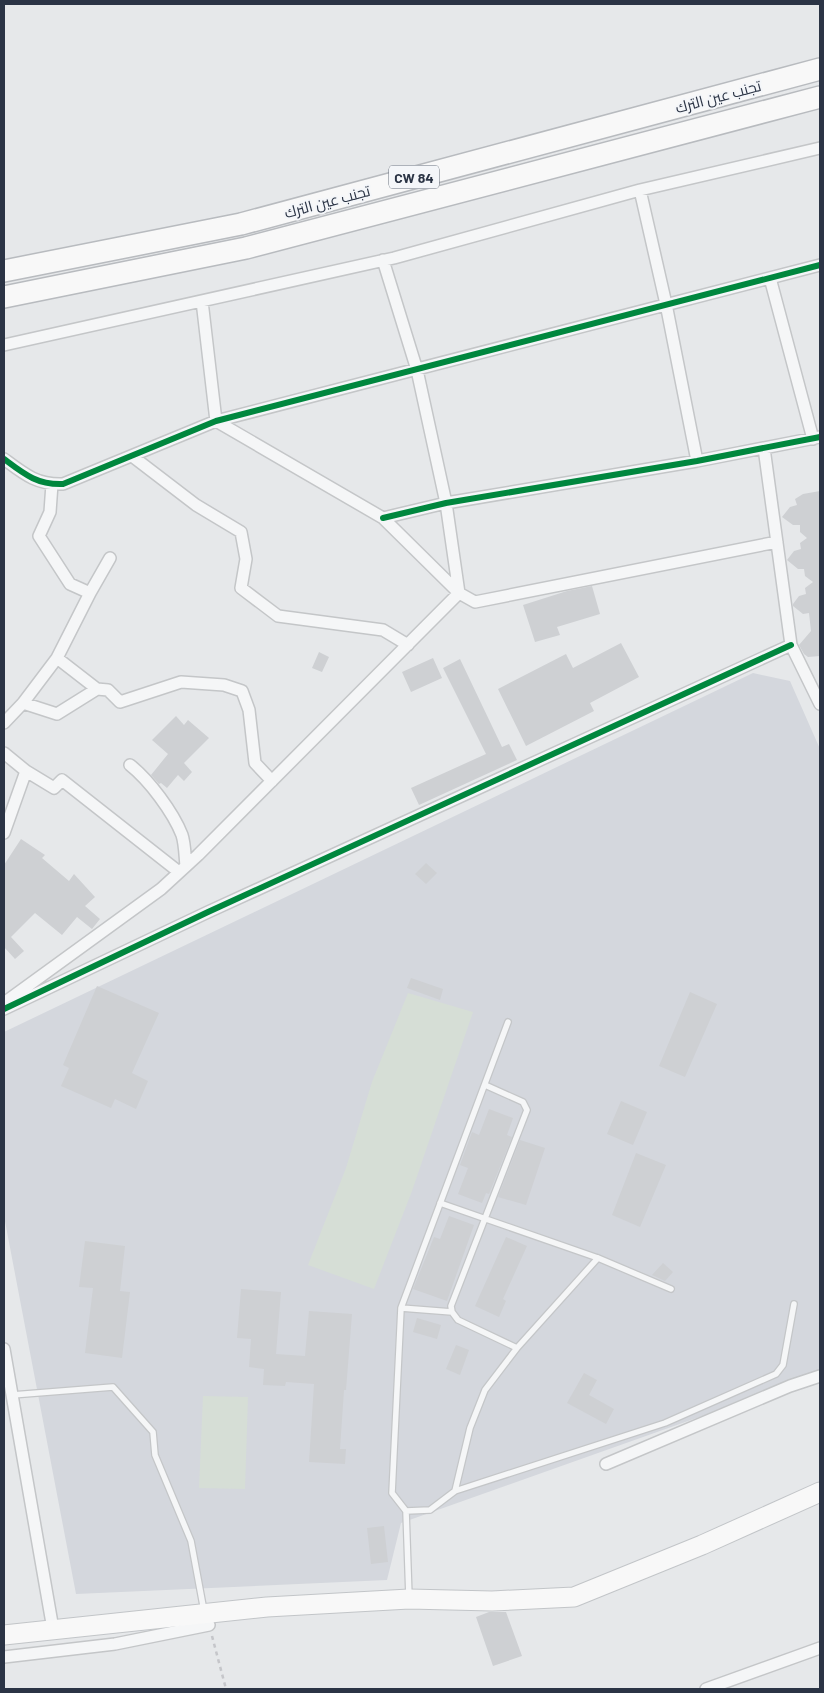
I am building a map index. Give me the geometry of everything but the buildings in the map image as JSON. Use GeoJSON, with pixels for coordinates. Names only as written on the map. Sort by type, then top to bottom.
{"type":"FeatureCollection","features":[{"type":"Feature","properties":{"kind":"highway","name":"تجنب عين الترك"},"geometry":{"type":"LineString","coordinates":[[4,271],[241,224],[820,69]]}},
{"type":"Feature","properties":{"kind":"highway","name":"تجنب عين الترك"},"geometry":{"type":"LineString","coordinates":[[4,297],[246,248],[820,97]]}},
{"type":"Feature","properties":{"kind":"main road"},"geometry":{"type":"LineString","coordinates":[[4,1635],[53,1629],[207,1619],[267,1607],[409,1599],[492,1602],[574,1597],[702,1545],[820,1492]]}},
{"type":"Feature","properties":{"kind":"street"},"geometry":{"type":"LineString","coordinates":[[4,345],[383,260],[640,190],[820,148]]}},
{"type":"Feature","properties":{"kind":"street"},"geometry":{"type":"LineString","coordinates":[[640,190],[666,304],[697,461]]}},
{"type":"Feature","properties":{"kind":"street"},"geometry":{"type":"LineString","coordinates":[[383,260],[417,370],[446,503],[459,593]]}},
{"type":"Feature","properties":{"kind":"street"},"geometry":{"type":"LineString","coordinates":[[4,459],[29,478],[52,484],[64,484],[216,421],[820,265]]}},
{"type":"Feature","properties":{"kind":"street"},"geometry":{"type":"LineString","coordinates":[[383,518],[446,503],[697,461],[817,438],[770,278]]}},
{"type":"Feature","properties":{"kind":"street"},"geometry":{"type":"LineString","coordinates":[[202,301],[216,421]]}},
{"type":"Feature","properties":{"kind":"street"},"geometry":{"type":"LineString","coordinates":[[216,421],[383,518],[459,593],[475,602],[777,542]]}},
{"type":"Feature","properties":{"kind":"street"},"geometry":{"type":"LineString","coordinates":[[764,448],[791,645],[820,704]]}},
{"type":"Feature","properties":{"kind":"street"},"geometry":{"type":"LineString","coordinates":[[132,456],[196,505],[241,532],[246,559],[241,588],[278,616],[382,630],[408,645]]}},
{"type":"Feature","properties":{"kind":"street"},"geometry":{"type":"LineString","coordinates":[[52,484],[50,512],[39,536],[70,584],[90,593]]}},
{"type":"Feature","properties":{"kind":"street"},"geometry":{"type":"LineString","coordinates":[[4,723],[23,703],[57,658],[110,558]]}},
{"type":"Feature","properties":{"kind":"street"},"geometry":{"type":"LineString","coordinates":[[4,1003],[161,889],[272,781],[459,593]]}},
{"type":"Feature","properties":{"kind":"street"},"geometry":{"type":"LineString","coordinates":[[4,1009],[208,912],[791,645]]}},
{"type":"Feature","properties":{"kind":"street"},"geometry":{"type":"LineString","coordinates":[[57,658],[97,689],[108,690],[120,702],[181,682],[224,686],[242,691],[249,710],[255,763],[272,781]]}},
{"type":"Feature","properties":{"kind":"street"},"geometry":{"type":"LineString","coordinates":[[23,703],[57,714],[97,689]]}},
{"type":"Feature","properties":{"kind":"street"},"geometry":{"type":"LineString","coordinates":[[4,753],[26,771],[54,788],[62,780],[183,869]]}},
{"type":"Feature","properties":{"kind":"street"},"geometry":{"type":"LineString","coordinates":[[130,765],[144,776],[166,806],[182,836],[183,869]]}},
{"type":"Feature","properties":{"kind":"street"},"geometry":{"type":"LineString","coordinates":[[4,833],[26,771]]}},
{"type":"Feature","properties":{"kind":"street"},"geometry":{"type":"LineString","coordinates":[[4,1349],[53,1629]]}},
{"type":"Feature","properties":{"kind":"street"},"geometry":{"type":"LineString","coordinates":[[606,1464],[790,1386],[820,1376]]}},
{"type":"Feature","properties":{"kind":"street"},"geometry":{"type":"LineString","coordinates":[[4,1657],[115,1644],[207,1619]]}},
{"type":"Feature","properties":{"kind":"street"},"geometry":{"type":"LineString","coordinates":[[706,1689],[820,1648]]}},
{"type":"Feature","properties":{"kind":"lane"},"geometry":{"type":"LineString","coordinates":[[409,1599],[406,1511],[392,1493],[400,1308],[486,1085],[508,1022]]}},
{"type":"Feature","properties":{"kind":"lane"},"geometry":{"type":"LineString","coordinates":[[486,1085],[523,1102],[527,1110],[451,1306],[452,1312],[458,1320],[517,1348]]}},
{"type":"Feature","properties":{"kind":"lane"},"geometry":{"type":"LineString","coordinates":[[440,1203],[598,1258],[671,1289]]}},
{"type":"Feature","properties":{"kind":"lane"},"geometry":{"type":"LineString","coordinates":[[455,1491],[470,1428],[485,1390],[517,1348],[598,1258]]}},
{"type":"Feature","properties":{"kind":"lane"},"geometry":{"type":"LineString","coordinates":[[406,1511],[430,1510],[455,1491],[666,1423],[776,1374],[783,1365],[794,1304]]}},
{"type":"Feature","properties":{"kind":"lane"},"geometry":{"type":"LineString","coordinates":[[400,1308],[452,1312]]}},
{"type":"Feature","properties":{"kind":"lane"},"geometry":{"type":"LineString","coordinates":[[12,1395],[113,1387],[153,1432],[155,1455],[191,1541],[207,1619]]}},
{"type":"Feature","properties":{"kind":"path"},"geometry":{"type":"LineString","coordinates":[[207,1619],[226,1689]]}},
{"type":"Feature","properties":{"kind":"shaded area"},"geometry":{"type":"Polygon","coordinates":[[[753,673],[790,681],[820,749],[820,1374],[401,1523],[387,1580],[76,1594],[4,1216],[4,1032],[753,673]]]}},
{"type":"Feature","properties":{"kind":"shaded area"},"geometry":{"type":"Polygon","coordinates":[[[408,993],[473,1012],[412,1191],[374,1289],[308,1265],[346,1168],[372,1082],[408,993]]]}},
{"type":"Feature","properties":{"kind":"shaded area"},"geometry":{"type":"Polygon","coordinates":[[[203,1396],[248,1397],[245,1489],[199,1488],[203,1396]]]}},
{"type":"Feature","properties":{"kind":"cycle path"},"geometry":{"type":"LineString","coordinates":[[4,459],[31,478],[46,483],[63,484],[216,421],[820,265]]}},
{"type":"Feature","properties":{"kind":"cycle path"},"geometry":{"type":"LineString","coordinates":[[383,518],[446,503],[697,461],[820,437]]}},
{"type":"Feature","properties":{"kind":"cycle path"},"geometry":{"type":"LineString","coordinates":[[4,1009],[208,912],[791,645]]}}]}
